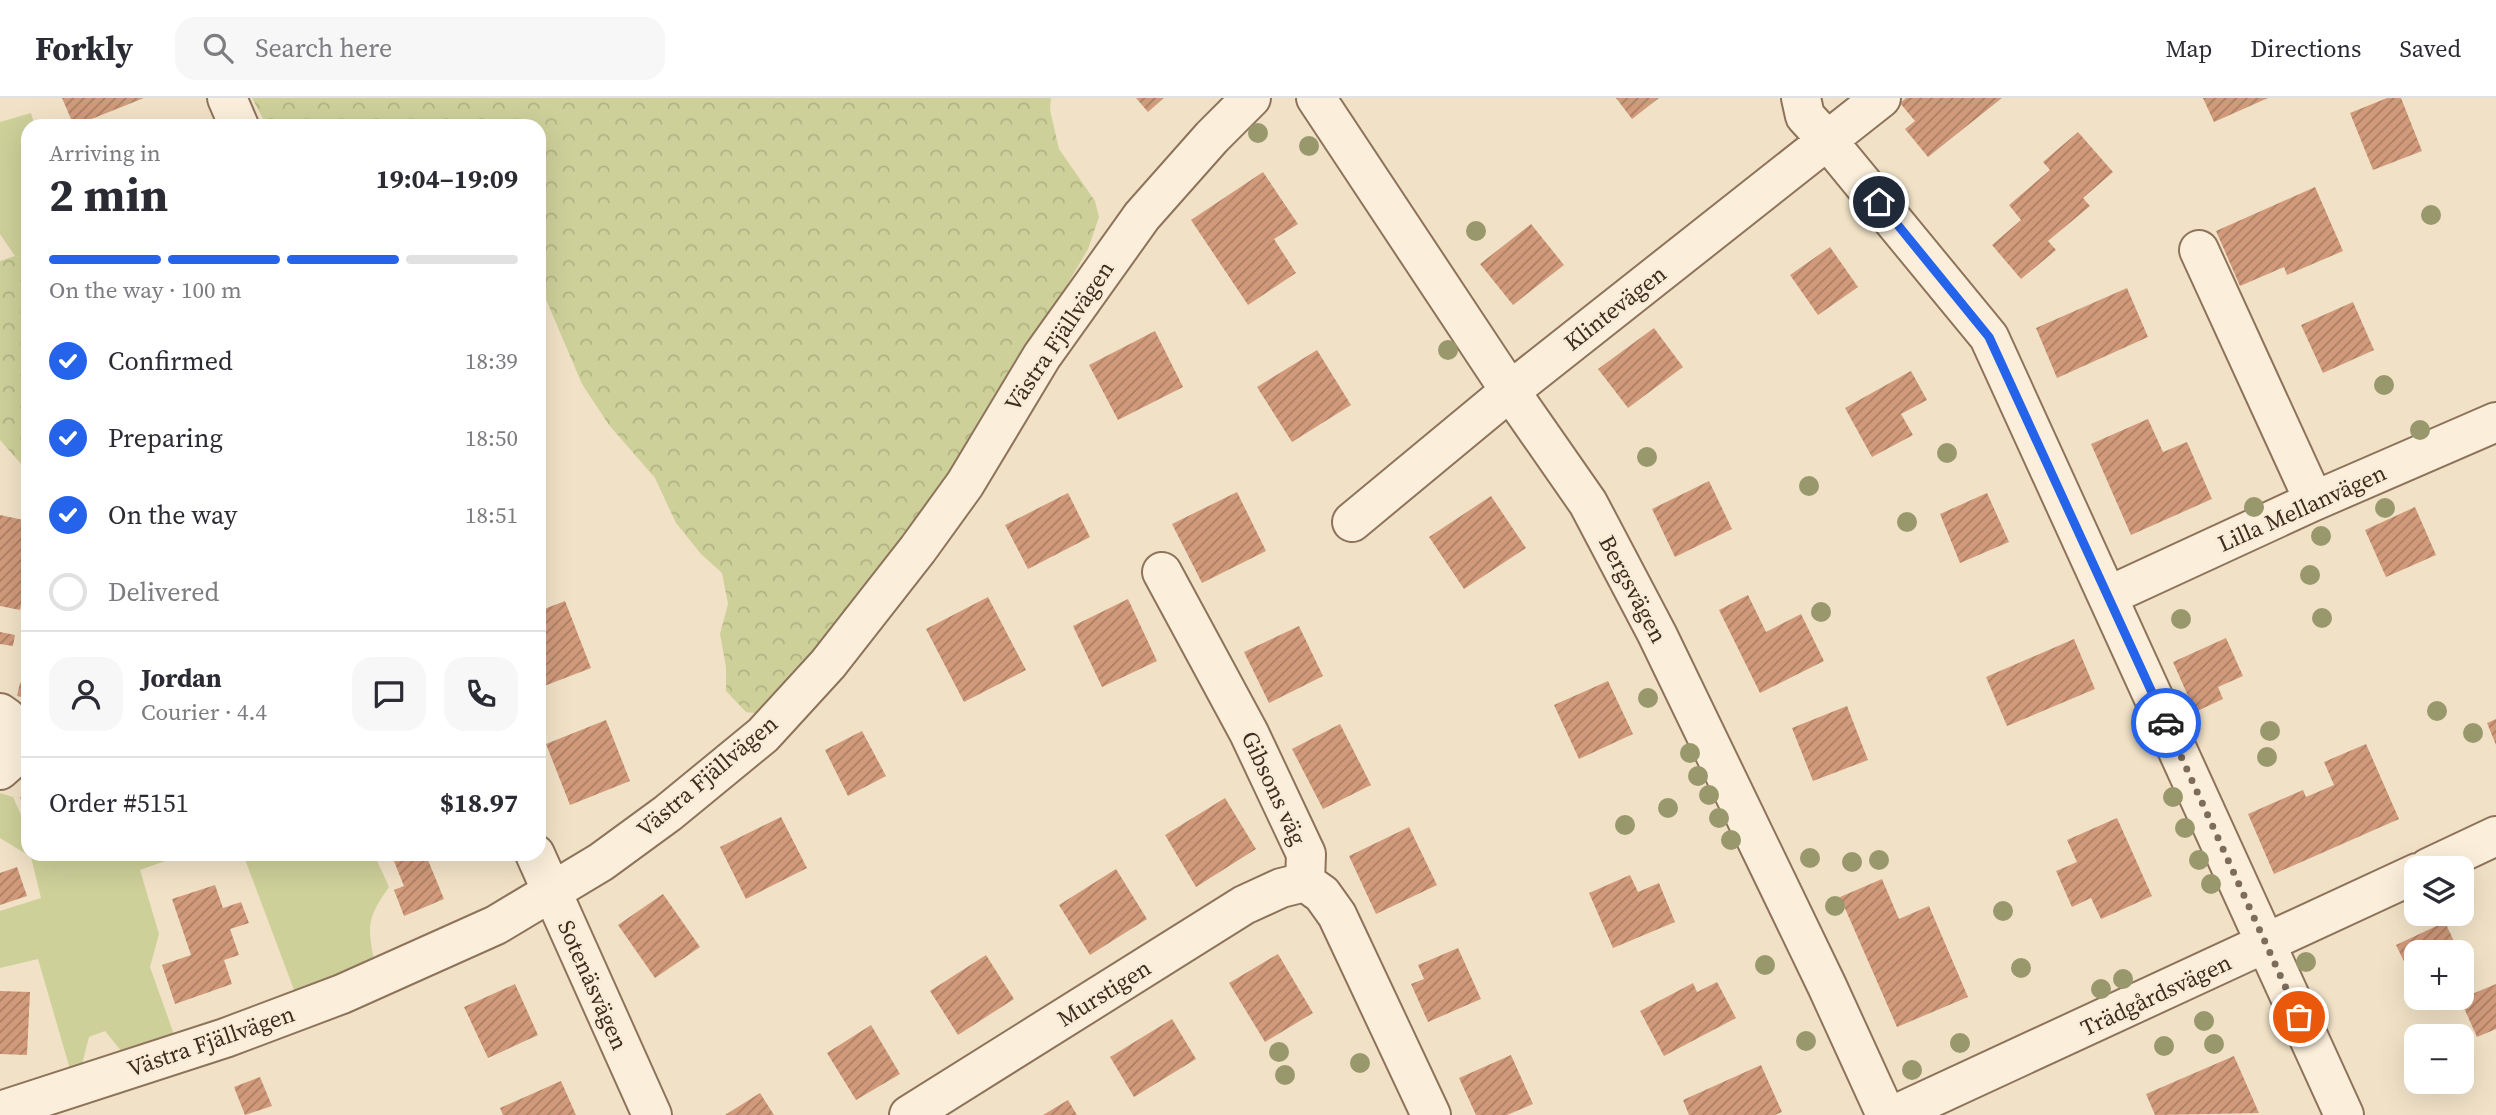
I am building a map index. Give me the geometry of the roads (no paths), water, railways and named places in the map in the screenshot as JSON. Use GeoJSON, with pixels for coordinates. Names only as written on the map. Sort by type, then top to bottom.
{"type":"FeatureCollection","features":[{"type":"Feature","properties":{"kind":"street"},"geometry":{"type":"LineString","coordinates":[[227,98],[236,119]]}},
{"type":"Feature","properties":{"kind":"street","name":"Västra Fjällvägen"},"geometry":{"type":"LineString","coordinates":[[0,1111],[225,1038],[342,994],[496,925],[601,862],[657,821],[763,735],[828,664],[965,484],[1042,356],[1142,216],[1212,136],[1251,98]]}},
{"type":"Feature","properties":{"kind":"street","name":"Bergsvägen"},"geometry":{"type":"LineString","coordinates":[[1316,98],[1510,391],[1588,503],[1657,634],[1827,986],[1886,1115]]}},
{"type":"Feature","properties":{"kind":"street"},"geometry":{"type":"LineString","coordinates":[[1801,98],[1805,116],[1827,139],[1989,337],[2344,1115]]}},
{"type":"Feature","properties":{"kind":"street","name":"Klintevägen"},"geometry":{"type":"LineString","coordinates":[[1352,522],[1510,391],[1881,98]]}},
{"type":"Feature","properties":{"kind":"street"},"geometry":{"type":"LineString","coordinates":[[2199,250],[2314,501]]}},
{"type":"Feature","properties":{"kind":"street","name":"Lilla Mellanvägen"},"geometry":{"type":"LineString","coordinates":[[2108,596],[2314,501],[2496,422]]}},
{"type":"Feature","properties":{"kind":"street","name":"Gibsons väg"},"geometry":{"type":"LineString","coordinates":[[1162,572],[1249,733],[1306,854],[1305,882]]}},
{"type":"Feature","properties":{"kind":"street"},"geometry":{"type":"LineString","coordinates":[[0,713],[7,718],[18,743],[10,761],[0,770]]}},
{"type":"Feature","properties":{"kind":"street"},"geometry":{"type":"LineString","coordinates":[[2454,856],[2496,836]]}},
{"type":"Feature","properties":{"kind":"street","name":"Sotenäsvägen"},"geometry":{"type":"LineString","coordinates":[[538,861],[652,1115]]}},
{"type":"Feature","properties":{"kind":"street","name":"Trädgårdsvägen"},"geometry":{"type":"LineString","coordinates":[[1894,1115],[2404,879]]}},
{"type":"Feature","properties":{"kind":"street"},"geometry":{"type":"LineString","coordinates":[[1305,882],[1322,894],[1336,915],[1431,1115]]}},
{"type":"Feature","properties":{"kind":"street","name":"Murstigen"},"geometry":{"type":"LineString","coordinates":[[909,1115],[1244,905],[1280,888],[1305,882]]}}]}
